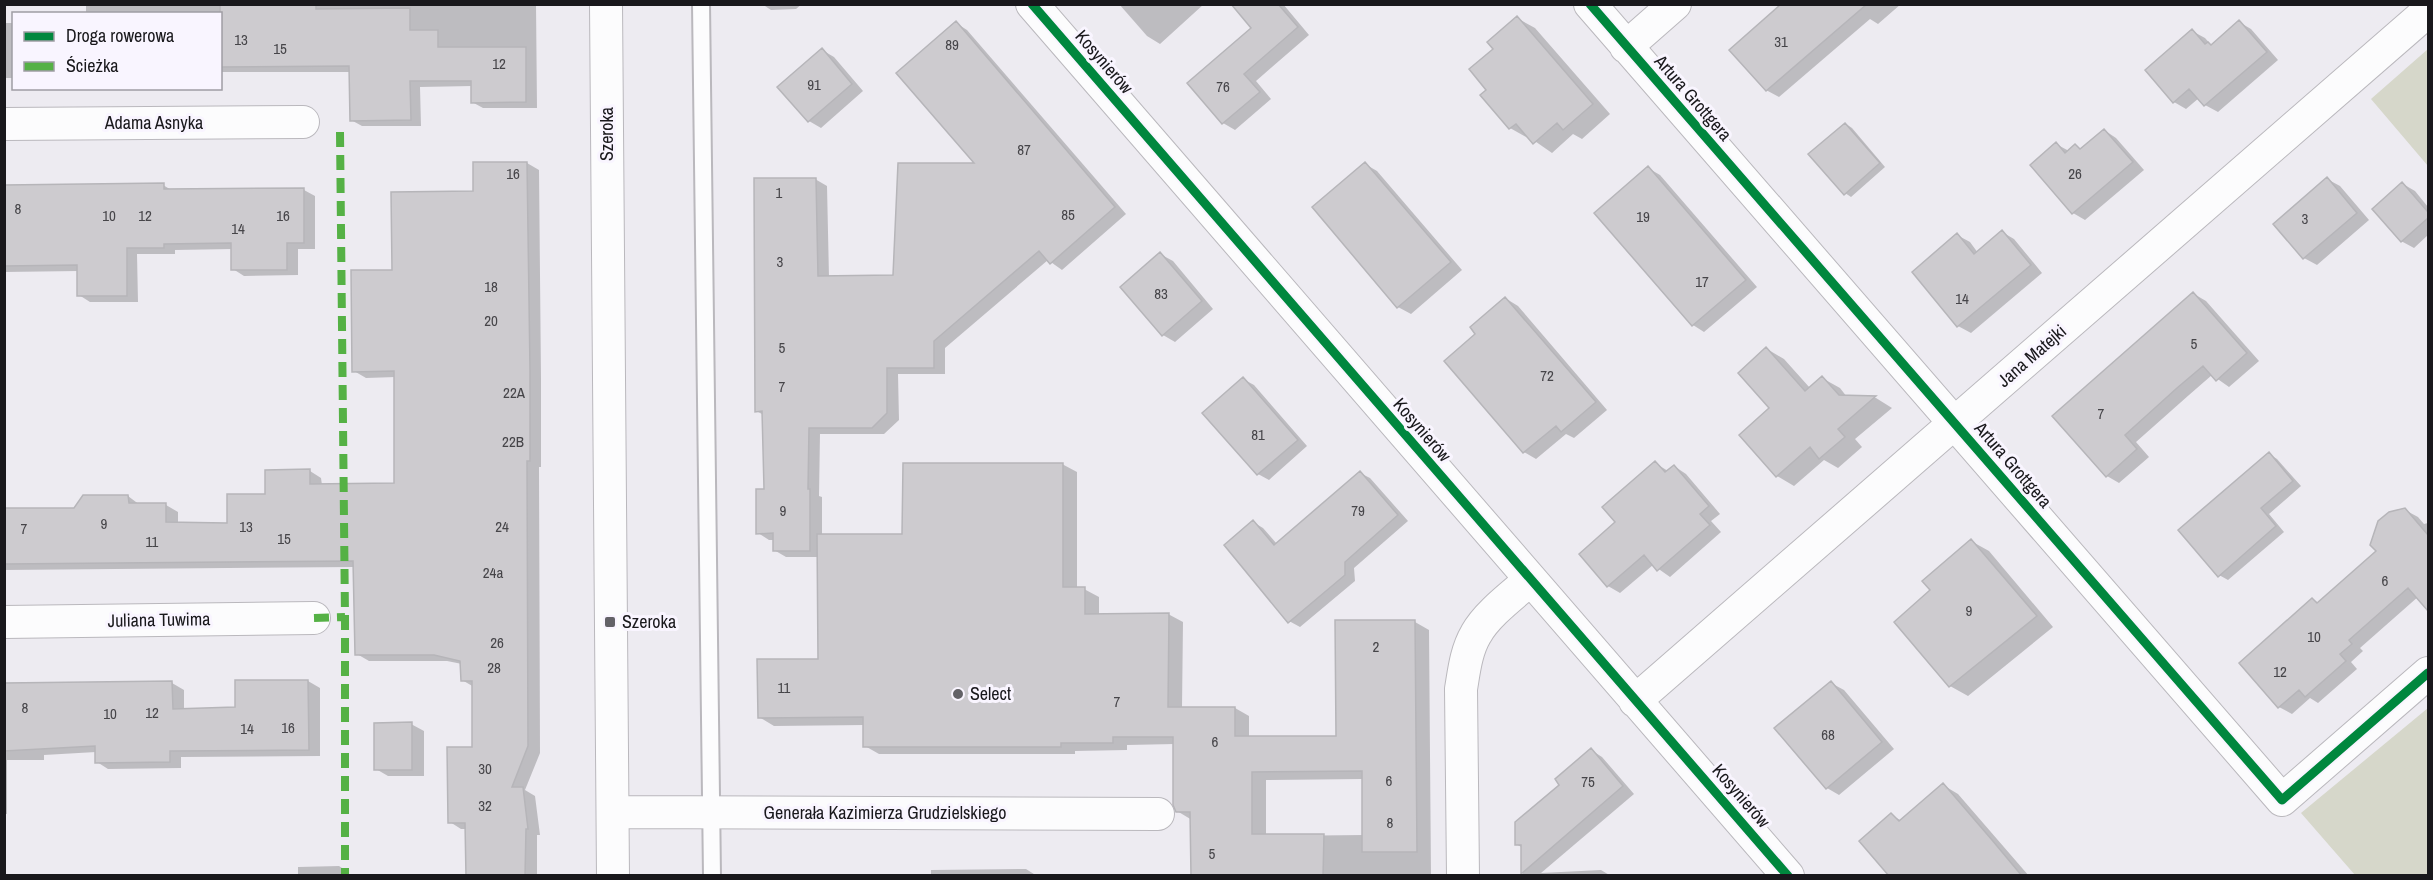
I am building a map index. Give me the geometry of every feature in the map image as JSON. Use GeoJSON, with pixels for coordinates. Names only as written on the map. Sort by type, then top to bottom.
{"type":"FeatureCollection","features":[{"type":"Feature","properties":{"kind":"street","name":"Szeroka"},"geometry":{"type":"LineString","coordinates":[[606,4],[614,876]]}},
{"type":"Feature","properties":{"kind":"street","name":"Kosynierów"},"geometry":{"type":"LineString","coordinates":[[1032,4],[1788,876]]}},
{"type":"Feature","properties":{"kind":"street","name":"Artura Grottgera"},"geometry":{"type":"LineString","coordinates":[[1590,4],[2282,801],[2428,673]]}},
{"type":"Feature","properties":{"kind":"street"},"geometry":{"type":"LineString","coordinates":[[1626,47],[1675,4]]}},
{"type":"Feature","properties":{"kind":"street","name":"Jana Matejki"},"geometry":{"type":"LineString","coordinates":[[1635,701],[2428,11]]}},
{"type":"Feature","properties":{"kind":"street","name":"Adama Asnyka"},"geometry":{"type":"LineString","coordinates":[[4,124],[303,122]]}},
{"type":"Feature","properties":{"kind":"street"},"geometry":{"type":"LineString","coordinates":[[1463,876],[1461,689],[1465,660],[1476,633],[1530,580]]}},
{"type":"Feature","properties":{"kind":"street","name":"Juliana Tuwima"},"geometry":{"type":"LineString","coordinates":[[4,622],[314,618]]}},
{"type":"Feature","properties":{"kind":"street","name":"Generała Kazimierza Grudzielskiego"},"geometry":{"type":"LineString","coordinates":[[613,812],[1158,814]]}},
{"type":"Feature","properties":{"kind":"lane"},"geometry":{"type":"LineString","coordinates":[[701,4],[712,876]]}},
{"type":"Feature","properties":{"kind":"shaded area"},"geometry":{"type":"Polygon","coordinates":[[[2428,49],[2428,166],[2371,99],[2428,49]]]}},
{"type":"Feature","properties":{"kind":"shaded area"},"geometry":{"type":"Polygon","coordinates":[[[2428,708],[2428,875],[2355,875],[2301,813],[2428,708]]]}},
{"type":"Feature","properties":{"kind":"building"},"geometry":{"type":"Polygon","coordinates":[[[220,4],[316,4],[316,9],[410,8],[410,30],[438,30],[438,47],[526,47],[526,102],[471,103],[471,81],[410,81],[411,120],[350,121],[349,66],[222,67],[222,12],[220,12],[220,4]]]}},
{"type":"Feature","properties":{"kind":"building"},"geometry":{"type":"Polygon","coordinates":[[[1231,4],[1278,4],[1298,27],[1244,74],[1260,92],[1222,124],[1187,83],[1251,28],[1231,4]]]}},
{"type":"Feature","properties":{"kind":"building"},"geometry":{"type":"Polygon","coordinates":[[[1781,4],[1867,4],[1766,91],[1729,50],[1781,4]]]}},
{"type":"Feature","properties":{"kind":"building"},"geometry":{"type":"Polygon","coordinates":[[[1517,16],[1593,104],[1563,130],[1557,123],[1533,144],[1516,124],[1509,129],[1480,95],[1486,90],[1469,69],[1493,49],[1487,42],[1517,16]]]}},
{"type":"Feature","properties":{"kind":"building"},"geometry":{"type":"Polygon","coordinates":[[[2239,20],[2267,52],[2204,106],[2189,89],[2173,103],[2145,70],[2192,29],[2205,44],[2208,42],[2211,45],[2239,20]]]}},
{"type":"Feature","properties":{"kind":"building"},"geometry":{"type":"Polygon","coordinates":[[[956,21],[1115,207],[1050,264],[1039,251],[934,341],[934,368],[887,368],[887,413],[872,428],[809,428],[810,551],[773,551],[773,533],[756,534],[756,489],[764,489],[762,411],[755,412],[754,178],[816,178],[818,276],[893,275],[898,163],[974,163],[896,73],[956,21]]]}},
{"type":"Feature","properties":{"kind":"building"},"geometry":{"type":"Polygon","coordinates":[[[822,48],[852,84],[808,122],[777,87],[822,48]]]}},
{"type":"Feature","properties":{"kind":"building"},"geometry":{"type":"Polygon","coordinates":[[[1845,123],[1880,163],[1844,195],[1808,154],[1845,123]]]}},
{"type":"Feature","properties":{"kind":"building"},"geometry":{"type":"Polygon","coordinates":[[[2104,129],[2133,162],[2072,214],[2030,165],[2056,142],[2065,153],[2075,144],[2080,149],[2104,129]]]}},
{"type":"Feature","properties":{"kind":"building"},"geometry":{"type":"Polygon","coordinates":[[[473,162],[527,162],[530,370],[530,461],[527,461],[528,746],[512,787],[523,787],[528,829],[526,829],[525,876],[466,876],[465,823],[448,823],[447,747],[472,747],[472,681],[461,681],[460,661],[434,655],[355,655],[353,561],[4,564],[4,508],[74,508],[83,495],[128,495],[129,503],[166,503],[166,522],[227,523],[227,494],[265,494],[265,470],[310,469],[310,484],[394,483],[394,371],[352,372],[351,270],[392,270],[391,192],[473,191],[473,162]]]}},
{"type":"Feature","properties":{"kind":"building"},"geometry":{"type":"Polygon","coordinates":[[[1365,162],[1451,262],[1397,308],[1312,207],[1365,162]]]}},
{"type":"Feature","properties":{"kind":"building"},"geometry":{"type":"Polygon","coordinates":[[[1648,166],[1746,280],[1692,326],[1594,213],[1648,166]]]}},
{"type":"Feature","properties":{"kind":"building"},"geometry":{"type":"Polygon","coordinates":[[[2327,177],[2357,213],[2303,259],[2273,224],[2327,177]]]}},
{"type":"Feature","properties":{"kind":"building"},"geometry":{"type":"Polygon","coordinates":[[[2402,182],[2428,212],[2428,218],[2401,242],[2372,209],[2402,182]]]}},
{"type":"Feature","properties":{"kind":"building"},"geometry":{"type":"Polygon","coordinates":[[[164,183],[164,189],[304,188],[304,243],[287,243],[287,270],[231,270],[231,243],[164,244],[164,248],[127,248],[127,296],[77,296],[77,265],[4,266],[4,185],[164,183]]]}},
{"type":"Feature","properties":{"kind":"building"},"geometry":{"type":"Polygon","coordinates":[[[2002,230],[2031,265],[1957,327],[1912,272],[1957,233],[1974,254],[2002,230]]]}},
{"type":"Feature","properties":{"kind":"building"},"geometry":{"type":"Polygon","coordinates":[[[1160,252],[1202,301],[1162,336],[1120,287],[1160,252]]]}},
{"type":"Feature","properties":{"kind":"building"},"geometry":{"type":"Polygon","coordinates":[[[2193,292],[2247,353],[2216,381],[2203,366],[2177,388],[2125,435],[2137,449],[2106,477],[2052,416],[2193,292]]]}},
{"type":"Feature","properties":{"kind":"building"},"geometry":{"type":"Polygon","coordinates":[[[1505,297],[1596,402],[1561,432],[1556,426],[1523,453],[1444,361],[1475,334],[1470,327],[1505,297]]]}},
{"type":"Feature","properties":{"kind":"building"},"geometry":{"type":"Polygon","coordinates":[[[1766,347],[1805,391],[1822,376],[1839,395],[1876,396],[1838,429],[1845,437],[1819,459],[1810,447],[1776,477],[1739,435],[1769,408],[1738,373],[1766,347]]]}},
{"type":"Feature","properties":{"kind":"building"},"geometry":{"type":"Polygon","coordinates":[[[1243,377],[1298,440],[1257,475],[1202,413],[1243,377]]]}},
{"type":"Feature","properties":{"kind":"building"},"geometry":{"type":"Polygon","coordinates":[[[2269,452],[2293,481],[2261,508],[2276,526],[2218,577],[2178,530],[2269,452]]]}},
{"type":"Feature","properties":{"kind":"building"},"geometry":{"type":"Polygon","coordinates":[[[1655,461],[1665,472],[1674,465],[1709,506],[1700,514],[1710,525],[1657,571],[1644,555],[1607,587],[1579,554],[1615,522],[1602,507],[1655,461]]]}},
{"type":"Feature","properties":{"kind":"building"},"geometry":{"type":"Polygon","coordinates":[[[903,463],[1063,463],[1063,587],[1085,587],[1085,614],[1169,613],[1168,707],[1235,707],[1235,736],[1336,736],[1335,620],[1415,620],[1417,852],[1362,852],[1362,771],[1252,772],[1252,834],[1324,834],[1323,876],[1191,876],[1190,812],[1176,812],[1173,805],[1173,737],[1113,737],[1113,743],[1061,743],[1061,747],[863,747],[863,717],[758,718],[757,659],[818,659],[817,534],[902,534],[903,463]]]}},
{"type":"Feature","properties":{"kind":"building"},"geometry":{"type":"Polygon","coordinates":[[[1360,471],[1398,515],[1345,562],[1345,575],[1288,623],[1224,545],[1253,520],[1274,545],[1360,471]]]}},
{"type":"Feature","properties":{"kind":"building"},"geometry":{"type":"Polygon","coordinates":[[[2405,508],[2428,535],[2428,611],[2408,588],[2349,640],[2352,644],[2340,654],[2346,661],[2305,697],[2299,690],[2278,708],[2239,663],[2312,598],[2317,603],[2376,551],[2370,545],[2378,521],[2389,512],[2405,508]]]}},
{"type":"Feature","properties":{"kind":"building"},"geometry":{"type":"Polygon","coordinates":[[[1971,539],[2037,616],[1949,687],[1894,622],[1930,590],[1922,581],[1971,539]]]}},
{"type":"Feature","properties":{"kind":"building"},"geometry":{"type":"Polygon","coordinates":[[[235,680],[308,680],[309,750],[170,751],[170,762],[95,763],[95,746],[4,751],[4,683],[172,681],[173,709],[235,707],[235,680]]]}},
{"type":"Feature","properties":{"kind":"building"},"geometry":{"type":"Polygon","coordinates":[[[1831,681],[1882,742],[1826,789],[1774,728],[1831,681]]]}},
{"type":"Feature","properties":{"kind":"building"},"geometry":{"type":"Polygon","coordinates":[[[412,722],[412,770],[374,770],[374,723],[412,722]]]}},
{"type":"Feature","properties":{"kind":"building"},"geometry":{"type":"Polygon","coordinates":[[[1591,748],[1623,786],[1521,874],[1521,845],[1515,845],[1515,822],[1559,785],[1555,779],[1591,748]]]}},
{"type":"Feature","properties":{"kind":"building"},"geometry":{"type":"Polygon","coordinates":[[[1943,783],[2022,876],[1889,876],[1859,841],[1891,813],[1899,821],[1943,783]]]}},
{"type":"Feature","properties":{"kind":"marked path"},"geometry":{"type":"LineString","coordinates":[[340,132],[345,876]]}},
{"type":"Feature","properties":{"kind":"marked path"},"geometry":{"type":"LineString","coordinates":[[314,618],[345,617]]}},
{"type":"Feature","properties":{"kind":"cycle path"},"geometry":{"type":"LineString","coordinates":[[1032,4],[1788,876]]}},
{"type":"Feature","properties":{"kind":"cycle path"},"geometry":{"type":"LineString","coordinates":[[1590,4],[2282,800],[2428,673]]}},
{"type":"Feature","properties":{"kind":"place","name":"Szeroka"},"geometry":{"type":"Point","coordinates":[610,622]}},
{"type":"Feature","properties":{"kind":"place","name":"Select"},"geometry":{"type":"Point","coordinates":[958,694]}}]}
